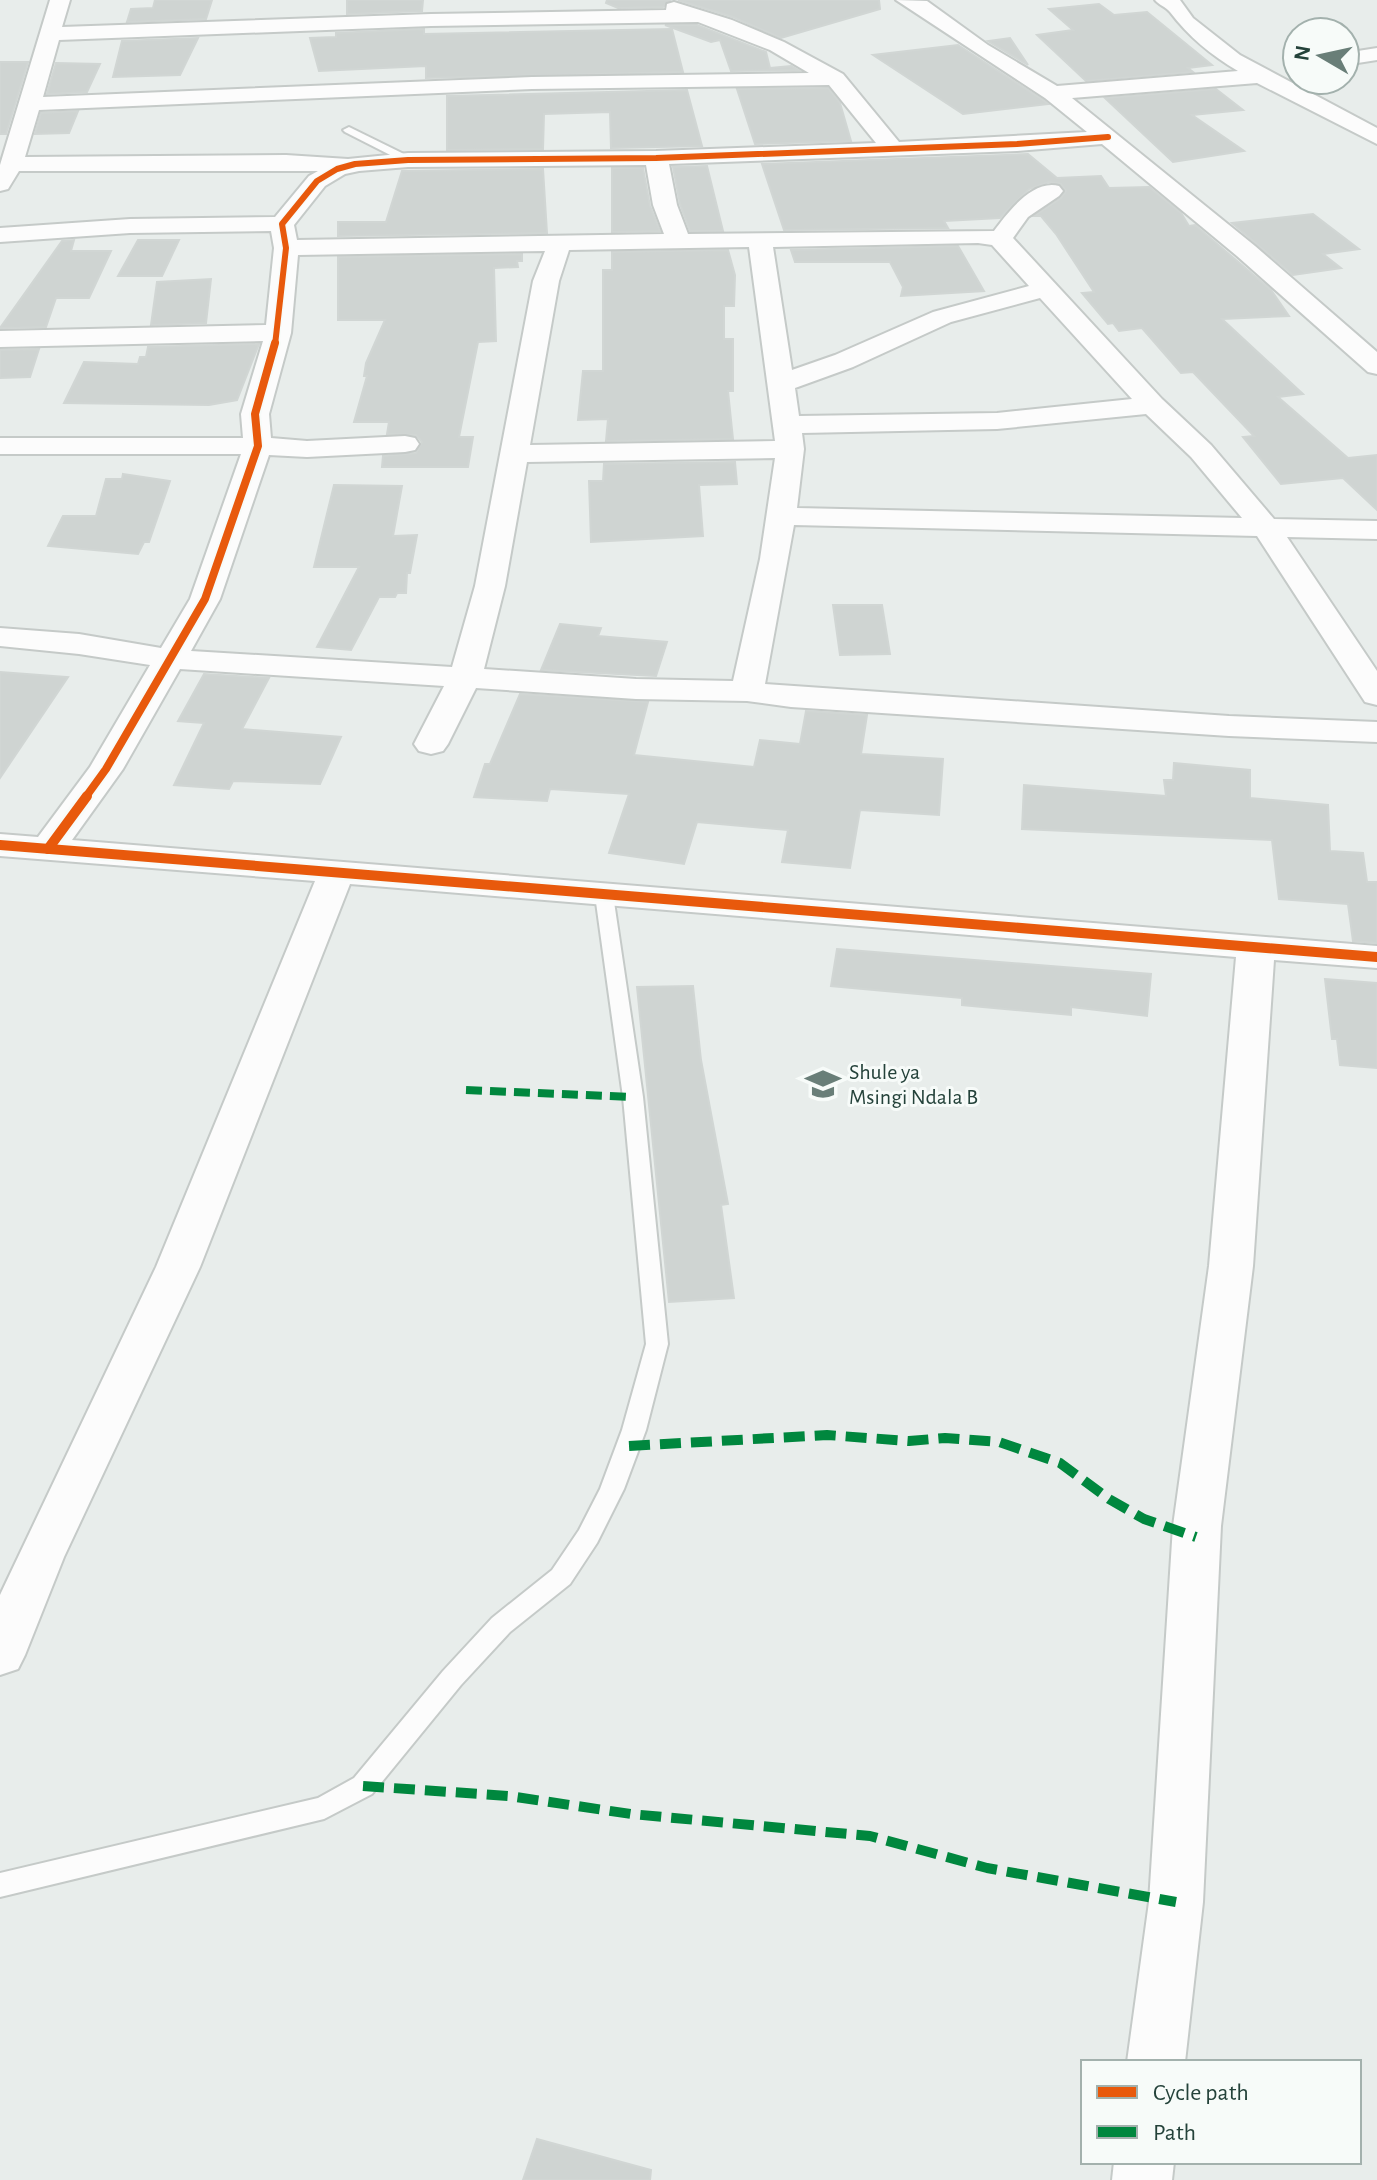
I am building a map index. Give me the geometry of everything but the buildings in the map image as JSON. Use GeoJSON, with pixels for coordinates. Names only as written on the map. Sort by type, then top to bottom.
{"type":"FeatureCollection","features":[{"type":"Feature","properties":{"kind":"street"},"geometry":{"type":"LineString","coordinates":[[60,0],[6,174],[286,162],[351,166],[408,160],[656,158],[1017,144],[1108,137]]}},
{"type":"Feature","properties":{"kind":"street"},"geometry":{"type":"LineString","coordinates":[[647,0],[700,16],[777,46],[835,79],[892,148]]}},
{"type":"Feature","properties":{"kind":"street"},"geometry":{"type":"LineString","coordinates":[[906,0],[920,5],[981,49],[1053,93],[1377,366]]}},
{"type":"Feature","properties":{"kind":"street"},"geometry":{"type":"LineString","coordinates":[[1165,0],[1176,6],[1192,31],[1258,74],[1377,137]]}},
{"type":"Feature","properties":{"kind":"street"},"geometry":{"type":"LineString","coordinates":[[51,34],[259,25],[700,16]]}},
{"type":"Feature","properties":{"kind":"street"},"geometry":{"type":"LineString","coordinates":[[1053,93],[1281,69]]}},
{"type":"Feature","properties":{"kind":"street"},"geometry":{"type":"LineString","coordinates":[[27,104],[532,83],[835,79]]}},
{"type":"Feature","properties":{"kind":"street"},"geometry":{"type":"LineString","coordinates":[[1017,144],[1035,163]]}},
{"type":"Feature","properties":{"kind":"street"},"geometry":{"type":"LineString","coordinates":[[656,158],[665,205],[678,239]]}},
{"type":"Feature","properties":{"kind":"street"},"geometry":{"type":"LineString","coordinates":[[48,849],[106,769],[205,599],[258,446],[255,414],[278,333],[284,236],[306,192],[317,181],[351,166]]}},
{"type":"Feature","properties":{"kind":"street"},"geometry":{"type":"LineString","coordinates":[[1000,239],[1020,212],[1051,191]]}},
{"type":"Feature","properties":{"kind":"street"},"geometry":{"type":"LineString","coordinates":[[277,197],[306,192]]}},
{"type":"Feature","properties":{"kind":"street"},"geometry":{"type":"LineString","coordinates":[[0,235],[130,226],[248,202]]}},
{"type":"Feature","properties":{"kind":"street"},"geometry":{"type":"LineString","coordinates":[[130,226],[284,236],[560,242],[978,236],[1000,239],[1152,405],[1201,451],[1267,529],[1377,695]]}},
{"type":"Feature","properties":{"kind":"street"},"geometry":{"type":"LineString","coordinates":[[747,691],[763,625],[780,516],[788,437],[760,238]]}},
{"type":"Feature","properties":{"kind":"street"},"geometry":{"type":"LineString","coordinates":[[431,744],[466,676],[490,586],[546,281],[560,242]]}},
{"type":"Feature","properties":{"kind":"street"},"geometry":{"type":"LineString","coordinates":[[779,384],[844,361],[961,310],[1046,289]]}},
{"type":"Feature","properties":{"kind":"street"},"geometry":{"type":"LineString","coordinates":[[0,339],[278,333]]}},
{"type":"Feature","properties":{"kind":"street"},"geometry":{"type":"LineString","coordinates":[[514,454],[1030,419],[1152,405]]}},
{"type":"Feature","properties":{"kind":"street"},"geometry":{"type":"LineString","coordinates":[[0,446],[323,449],[405,444]]}},
{"type":"Feature","properties":{"kind":"street"},"geometry":{"type":"LineString","coordinates":[[780,516],[1377,530]]}},
{"type":"Feature","properties":{"kind":"street"},"geometry":{"type":"LineString","coordinates":[[0,637],[79,644],[169,659],[636,689],[747,691],[791,697],[1229,726],[1377,732]]}},
{"type":"Feature","properties":{"kind":"street"},"geometry":{"type":"LineString","coordinates":[[0,845],[1377,957]]}},
{"type":"Feature","properties":{"kind":"street"},"geometry":{"type":"LineString","coordinates":[[0,1655],[40,1557],[178,1267],[336,874]]}},
{"type":"Feature","properties":{"kind":"street"},"geometry":{"type":"LineString","coordinates":[[1156,2060],[1176,1902],[1196,1537],[1231,1266],[1243,1082],[1256,947]]}},
{"type":"Feature","properties":{"kind":"lane"},"geometry":{"type":"LineString","coordinates":[[349,130],[408,160]]}},
{"type":"Feature","properties":{"kind":"lane"},"geometry":{"type":"LineString","coordinates":[[0,1885],[324,1808],[363,1786],[452,1678],[501,1625],[561,1577],[588,1536],[624,1460],[653,1367],[657,1344],[633,1097],[604,895]]}},
{"type":"Feature","properties":{"kind":"marked path"},"geometry":{"type":"LineString","coordinates":[[466,1090],[633,1097]]}},
{"type":"Feature","properties":{"kind":"marked path"},"geometry":{"type":"LineString","coordinates":[[629,1446],[827,1435],[909,1441],[945,1438],[999,1442],[1060,1463],[1109,1499],[1144,1519],[1196,1537]]}},
{"type":"Feature","properties":{"kind":"marked path"},"geometry":{"type":"LineString","coordinates":[[363,1786],[509,1796],[631,1814],[870,1836],[987,1868],[1176,1902]]}},
{"type":"Feature","properties":{"kind":"cycle path"},"geometry":{"type":"LineString","coordinates":[[48,849],[106,769],[205,599],[258,446],[255,414],[278,333],[286,248],[282,224],[317,181],[337,169],[355,164],[408,160],[656,158],[1017,144],[1108,137]]}},
{"type":"Feature","properties":{"kind":"cycle path"},"geometry":{"type":"LineString","coordinates":[[0,845],[1377,957]]}},
{"type":"Feature","properties":{"kind":"place","name":"Shule ya Msingi Ndala B"},"geometry":{"type":"Point","coordinates":[823,1084]}}]}
